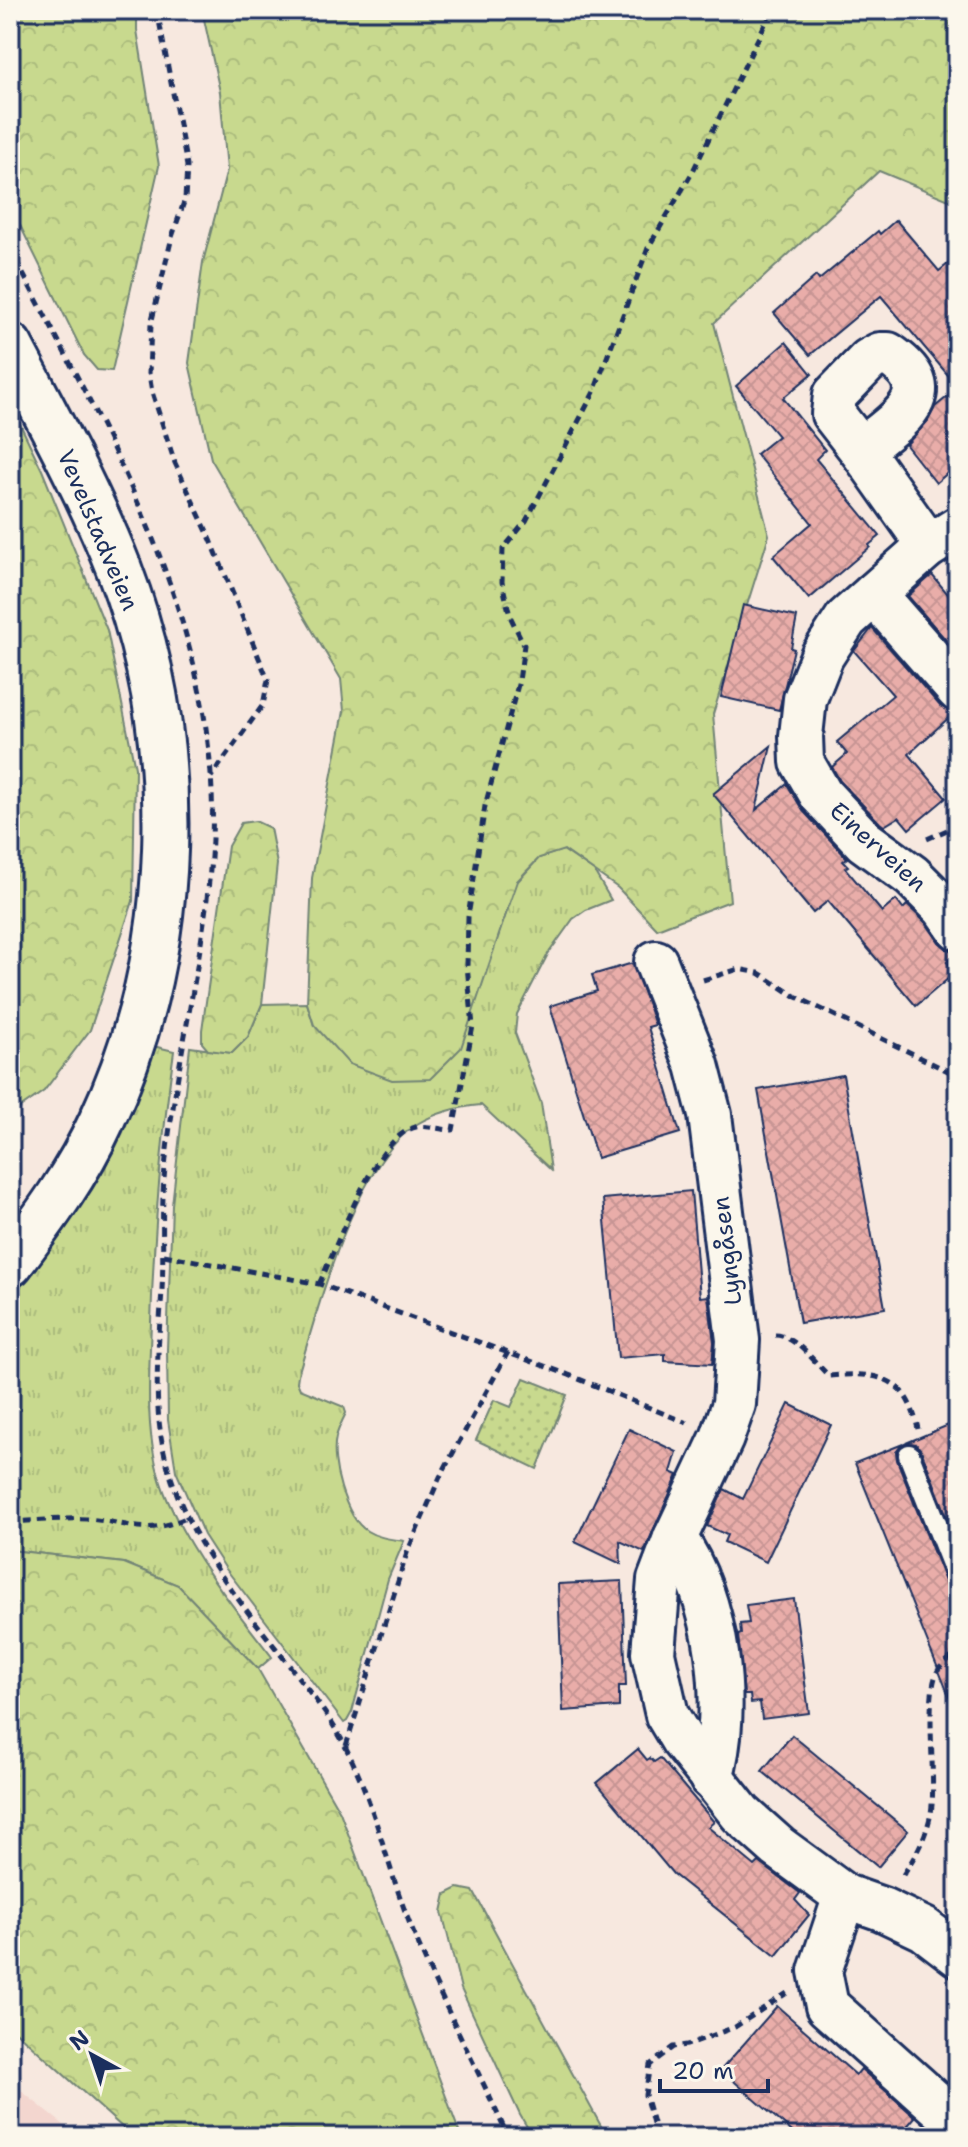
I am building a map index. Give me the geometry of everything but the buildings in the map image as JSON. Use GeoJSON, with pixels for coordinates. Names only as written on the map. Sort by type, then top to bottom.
{"type":"FeatureCollection","features":[{"type":"Feature","properties":{"kind":"main road","name":"Vevelstadveien"},"geometry":{"type":"LineString","coordinates":[[10,346],[91,504],[134,612],[155,705],[165,810],[162,898],[138,1023],[128,1053],[102,1121],[77,1168],[10,1264]]}},
{"type":"Feature","properties":{"kind":"street","name":"Einerveien"},"geometry":{"type":"LineString","coordinates":[[861,450],[919,532],[942,538]]}},
{"type":"Feature","properties":{"kind":"street","name":"Einerveien"},"geometry":{"type":"LineString","coordinates":[[942,538],[846,619],[822,656],[805,699],[802,762],[821,795],[864,841],[912,876],[944,908],[958,928]]}},
{"type":"Feature","properties":{"kind":"street"},"geometry":{"type":"LineString","coordinates":[[874,594],[958,690]]}},
{"type":"Feature","properties":{"kind":"street","name":"Lyngåsen"},"geometry":{"type":"LineString","coordinates":[[656,962],[697,1065],[710,1115],[738,1340],[734,1404],[659,1580],[653,1653],[667,1715],[682,1740],[741,1814],[778,1847],[864,1903],[924,1929],[958,1955]]}},
{"type":"Feature","properties":{"kind":"street"},"geometry":{"type":"LineString","coordinates":[[675,1538],[689,1557],[701,1584],[711,1628],[721,1722],[718,1755],[711,1778]]}},
{"type":"Feature","properties":{"kind":"street"},"geometry":{"type":"LineString","coordinates":[[864,1903],[820,1971],[827,2006],[958,2123]]}},
{"type":"Feature","properties":{"kind":"lane"},"geometry":{"type":"LineString","coordinates":[[909,1455],[958,1579]]}},
{"type":"Feature","properties":{"kind":"path"},"geometry":{"type":"LineString","coordinates":[[157,10],[187,166],[185,199],[172,237],[151,324],[152,392],[175,463],[268,680],[263,705],[210,778]]}},
{"type":"Feature","properties":{"kind":"path"},"geometry":{"type":"LineString","coordinates":[[319,1284],[367,1176],[392,1143],[415,1127],[453,1130],[473,1026],[467,966],[470,904],[485,806],[519,681],[524,645],[510,616],[502,582],[503,549],[526,521],[594,392],[648,248],[692,173],[772,10]]}},
{"type":"Feature","properties":{"kind":"path"},"geometry":{"type":"LineString","coordinates":[[10,249],[105,431],[159,551],[187,638],[200,691],[210,778],[211,854],[201,952],[173,1106],[163,1182],[164,1255],[158,1410],[170,1475],[186,1518],[233,1593],[314,1697],[346,1747],[368,1793],[412,1931],[508,2137]]}},
{"type":"Feature","properties":{"kind":"path"},"geometry":{"type":"LineString","coordinates":[[698,981],[739,969],[759,973],[837,1018],[958,1076]]}},
{"type":"Feature","properties":{"kind":"path"},"geometry":{"type":"LineString","coordinates":[[164,1255],[319,1284],[508,1352],[722,1438]]}},
{"type":"Feature","properties":{"kind":"path"},"geometry":{"type":"LineString","coordinates":[[801,1350],[829,1376],[864,1373],[884,1379],[907,1394],[920,1437],[909,1455]]}},
{"type":"Feature","properties":{"kind":"path"},"geometry":{"type":"LineString","coordinates":[[346,1747],[407,1553],[440,1477],[508,1352]]}},
{"type":"Feature","properties":{"kind":"path"},"geometry":{"type":"LineString","coordinates":[[10,1522],[87,1519],[147,1529],[164,1527],[186,1518]]}},
{"type":"Feature","properties":{"kind":"path"},"geometry":{"type":"LineString","coordinates":[[864,1903],[922,1845],[931,1811],[934,1771],[931,1706],[937,1671],[958,1653]]}},
{"type":"Feature","properties":{"kind":"path"},"geometry":{"type":"LineString","coordinates":[[657,2137],[645,2095],[650,2065],[673,2047],[735,2027],[773,2004],[807,1976],[820,1971]]}},
{"type":"Feature","properties":{"kind":"shaded area"},"geometry":{"type":"Polygon","coordinates":[[[10,2082],[79,2137],[10,2137],[10,2082]]]}},
{"type":"Feature","properties":{"kind":"green space"},"geometry":{"type":"Polygon","coordinates":[[[10,10],[137,10],[137,30],[159,166],[112,371],[97,370],[84,355],[10,205],[10,10]]]}},
{"type":"Feature","properties":{"kind":"green space"},"geometry":{"type":"Polygon","coordinates":[[[202,10],[958,10],[958,208],[954,202],[879,171],[714,323],[769,535],[713,714],[730,901],[657,929],[618,888],[564,850],[539,858],[517,881],[461,1048],[430,1079],[392,1080],[349,1064],[314,1025],[307,1003],[312,878],[344,711],[341,679],[211,459],[189,363],[203,262],[227,170],[220,92],[202,10]]]}},
{"type":"Feature","properties":{"kind":"green space"},"geometry":{"type":"Polygon","coordinates":[[[10,403],[42,470],[107,630],[135,768],[133,901],[90,1030],[44,1091],[10,1115],[10,403]]]}},
{"type":"Feature","properties":{"kind":"green space"},"geometry":{"type":"Polygon","coordinates":[[[255,821],[270,828],[277,864],[262,1004],[248,1037],[232,1053],[208,1050],[202,1043],[202,1030],[228,846],[241,823],[255,821]]]}},
{"type":"Feature","properties":{"kind":"green space"},"geometry":{"type":"Polygon","coordinates":[[[563,850],[594,871],[611,900],[573,919],[548,954],[517,1014],[515,1033],[541,1103],[551,1170],[481,1105],[448,1111],[417,1124],[395,1143],[375,1170],[358,1202],[342,1238],[298,1375],[300,1389],[344,1407],[346,1413],[336,1437],[335,1460],[341,1488],[352,1514],[367,1531],[404,1541],[388,1579],[352,1712],[344,1723],[226,1569],[204,1535],[176,1471],[168,1420],[167,1350],[172,1205],[190,1047],[232,1053],[248,1037],[262,1004],[307,1003],[314,1026],[494,947],[518,881],[539,858],[563,850]]]}},
{"type":"Feature","properties":{"kind":"green space"},"geometry":{"type":"Polygon","coordinates":[[[153,1046],[174,1051],[156,1220],[149,1391],[151,1436],[160,1480],[178,1522],[216,1582],[272,1657],[258,1669],[178,1585],[124,1563],[10,1550],[10,1301],[74,1214],[99,1174],[131,1108],[153,1046]]]}},
{"type":"Feature","properties":{"kind":"green space"},"geometry":{"type":"Polygon","coordinates":[[[524,1378],[567,1395],[537,1469],[476,1440],[494,1400],[511,1407],[524,1378]]]}},
{"type":"Feature","properties":{"kind":"green space"},"geometry":{"type":"Polygon","coordinates":[[[10,1550],[124,1563],[178,1585],[258,1669],[340,1812],[461,2137],[133,2137],[10,2026],[10,1550]]]}},
{"type":"Feature","properties":{"kind":"green space"},"geometry":{"type":"Polygon","coordinates":[[[458,1888],[473,1891],[607,2137],[533,2137],[461,1989],[442,1912],[446,1894],[458,1888]]]}}]}
